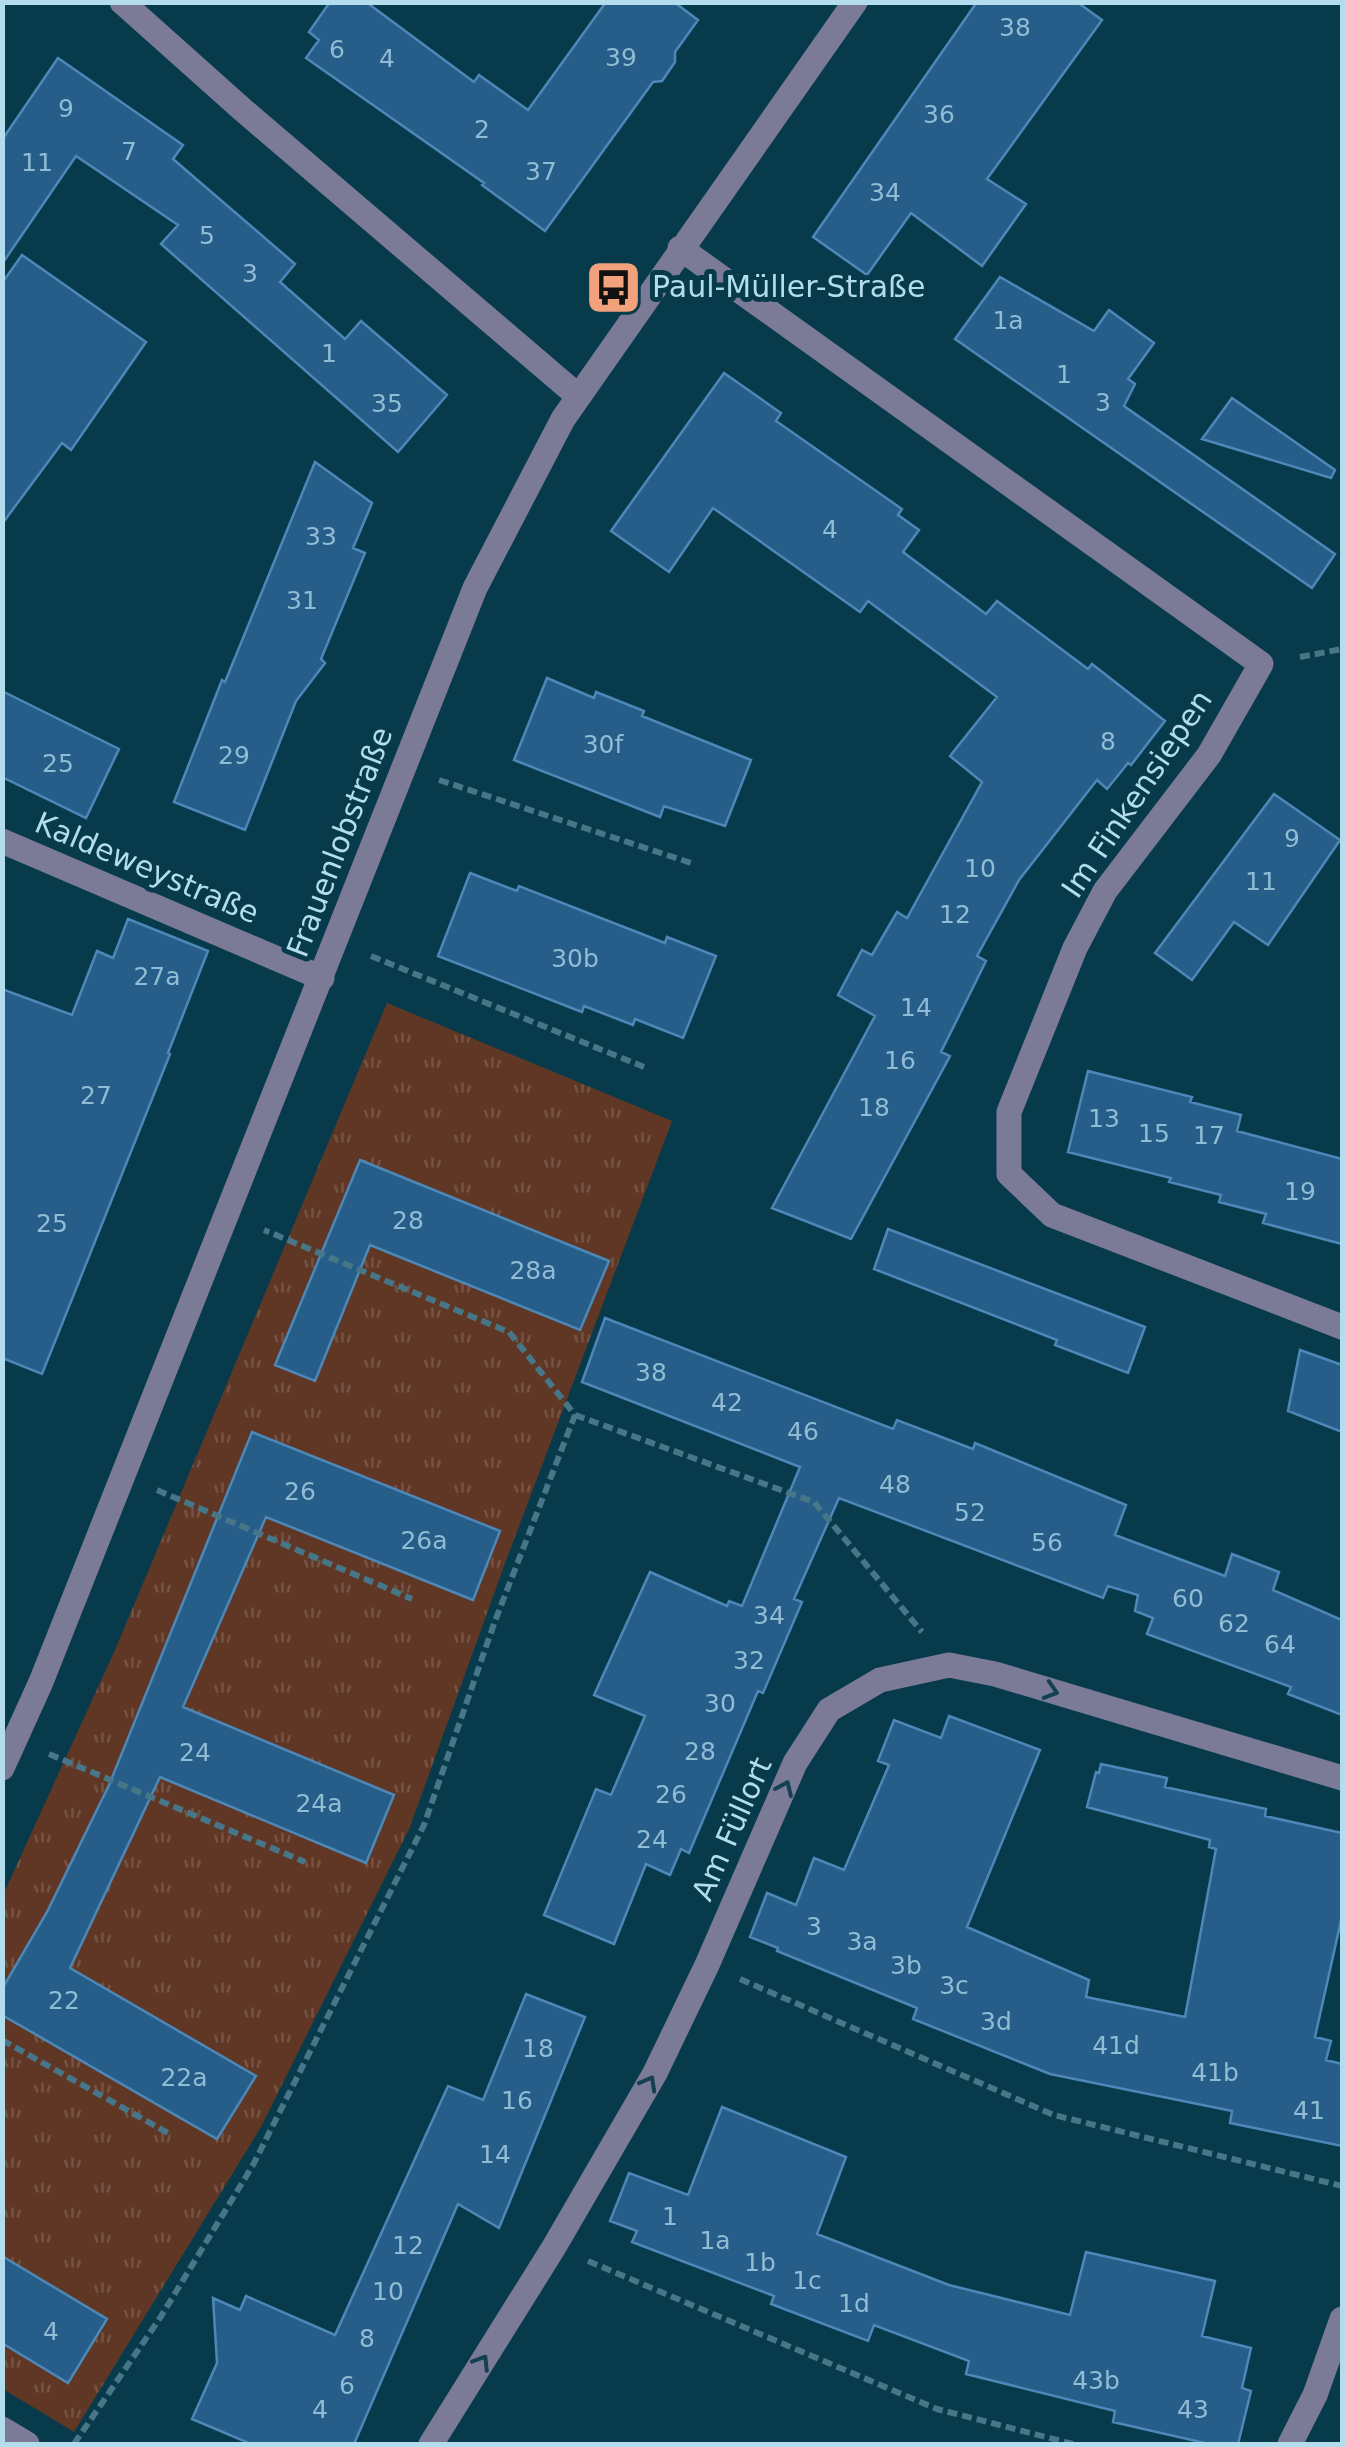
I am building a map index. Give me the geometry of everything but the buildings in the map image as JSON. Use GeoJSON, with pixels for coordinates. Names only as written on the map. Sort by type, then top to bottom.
{"type":"FeatureCollection","features":[{"type":"Feature","properties":{"kind":"street"},"geometry":{"type":"LineString","coordinates":[[122,2],[578,396]]}},
{"type":"Feature","properties":{"kind":"street","name":"Frauenlobstraße"},"geometry":{"type":"LineString","coordinates":[[2,1768],[124,1476],[482,572],[578,396],[854,2]]}},
{"type":"Feature","properties":{"kind":"street","name":"Im Finkensiepen"},"geometry":{"type":"LineString","coordinates":[[680,248],[1262,664],[1209,755],[1105,891],[1075,948],[1009,1112],[1010,1174],[1052,1215],[1342,1326]]}},
{"type":"Feature","properties":{"kind":"street","name":"Kaldeweystraße"},"geometry":{"type":"LineString","coordinates":[[2,841],[322,978]]}},
{"type":"Feature","properties":{"kind":"street","name":"Am Füllort"},"geometry":{"type":"LineString","coordinates":[[430,2444],[554,2247],[655,2073],[795,1764],[829,1710],[880,1680],[949,1664],[1342,1778]]}},
{"type":"Feature","properties":{"kind":"street"},"geometry":{"type":"LineString","coordinates":[[1290,2444],[1315,2395],[1342,2319]]}},
{"type":"Feature","properties":{"kind":"street"},"geometry":{"type":"LineString","coordinates":[[2,2430],[26,2444]]}},
{"type":"Feature","properties":{"kind":"path"},"geometry":{"type":"LineString","coordinates":[[404,768],[691,864]]}},
{"type":"Feature","properties":{"kind":"path"},"geometry":{"type":"LineString","coordinates":[[337,943],[644,1067]]}},
{"type":"Feature","properties":{"kind":"path"},"geometry":{"type":"LineString","coordinates":[[226,1214],[509,1332],[575,1415],[814,1502],[949,1664]]}},
{"type":"Feature","properties":{"kind":"path"},"geometry":{"type":"LineString","coordinates":[[74,2444],[160,2318],[253,2164],[416,1842],[495,1620],[575,1415]]}},
{"type":"Feature","properties":{"kind":"path"},"geometry":{"type":"LineString","coordinates":[[124,1476],[412,1598]]}},
{"type":"Feature","properties":{"kind":"path"},"geometry":{"type":"LineString","coordinates":[[16,1740],[305,1862]]}},
{"type":"Feature","properties":{"kind":"path"},"geometry":{"type":"LineString","coordinates":[[707,1965],[1054,2115],[1342,2186]]}},
{"type":"Feature","properties":{"kind":"path"},"geometry":{"type":"LineString","coordinates":[[2,2040],[168,2133]]}},
{"type":"Feature","properties":{"kind":"path"},"geometry":{"type":"LineString","coordinates":[[554,2247],[937,2409],[1073,2444]]}},
{"type":"Feature","properties":{"kind":"green space"},"geometry":{"type":"Polygon","coordinates":[[[387,1003],[672,1121],[410,1827],[261,2127],[74,2432],[3,2389],[3,1895],[115,1650],[387,1003]]]}},
{"type":"Feature","properties":{"kind":"place","name":"Paul-Müller-Straße"},"geometry":{"type":"Point","coordinates":[613,287]}}]}
